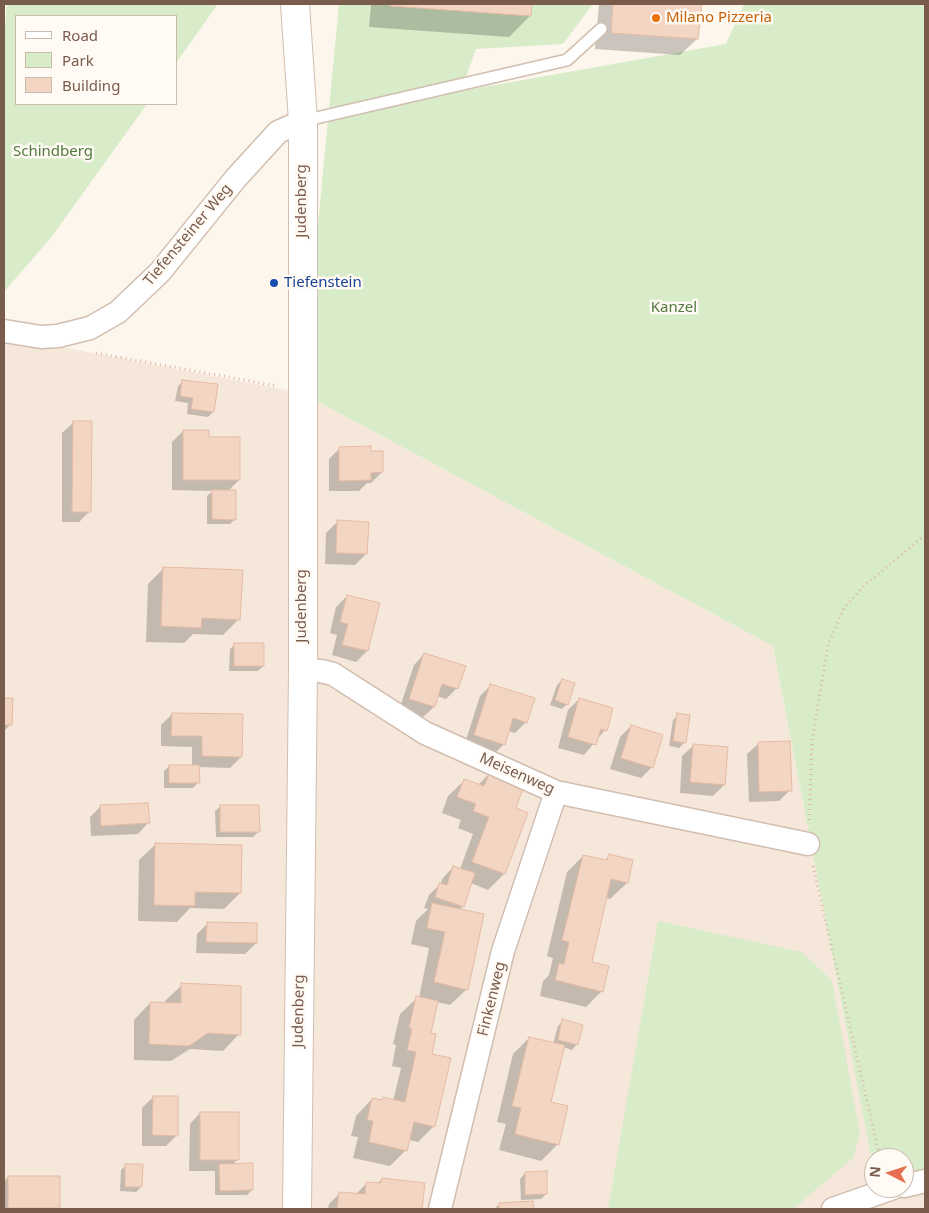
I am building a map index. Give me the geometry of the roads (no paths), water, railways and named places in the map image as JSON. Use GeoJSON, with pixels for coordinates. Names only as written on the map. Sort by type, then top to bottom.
{"type":"FeatureCollection","features":[{"type":"Feature","properties":{"kind":"street","name":"Judenberg"},"geometry":{"type":"LineString","coordinates":[[295,4],[302,121],[303,670],[297,1209]]}},
{"type":"Feature","properties":{"kind":"street","name":"Tiefensteiner Weg"},"geometry":{"type":"LineString","coordinates":[[4,331],[41,337],[58,336],[90,328],[118,312],[160,272],[236,178],[278,132],[302,121]]}},
{"type":"Feature","properties":{"kind":"street","name":"Meisenweg"},"geometry":{"type":"LineString","coordinates":[[303,670],[333,674],[426,733],[556,792],[808,844]]}},
{"type":"Feature","properties":{"kind":"street","name":"Finkenweg"},"geometry":{"type":"LineString","coordinates":[[440,1209],[504,951],[556,792]]}},
{"type":"Feature","properties":{"kind":"street"},"geometry":{"type":"LineString","coordinates":[[834,1209],[865,1198]]}},
{"type":"Feature","properties":{"kind":"lane"},"geometry":{"type":"LineString","coordinates":[[302,121],[567,60],[600,29]]}},
{"type":"Feature","properties":{"kind":"place","name":"Milano Pizzeria"},"geometry":{"type":"Point","coordinates":[656,18]}},
{"type":"Feature","properties":{"kind":"place","name":"Tiefenstein"},"geometry":{"type":"Point","coordinates":[274,283]}},
{"type":"Feature","properties":{"kind":"park label","name":"Schindberg"},"geometry":{"type":"Point","coordinates":[53,152]}},
{"type":"Feature","properties":{"kind":"park label","name":"Kanzel"},"geometry":{"type":"Point","coordinates":[674,308]}}]}
